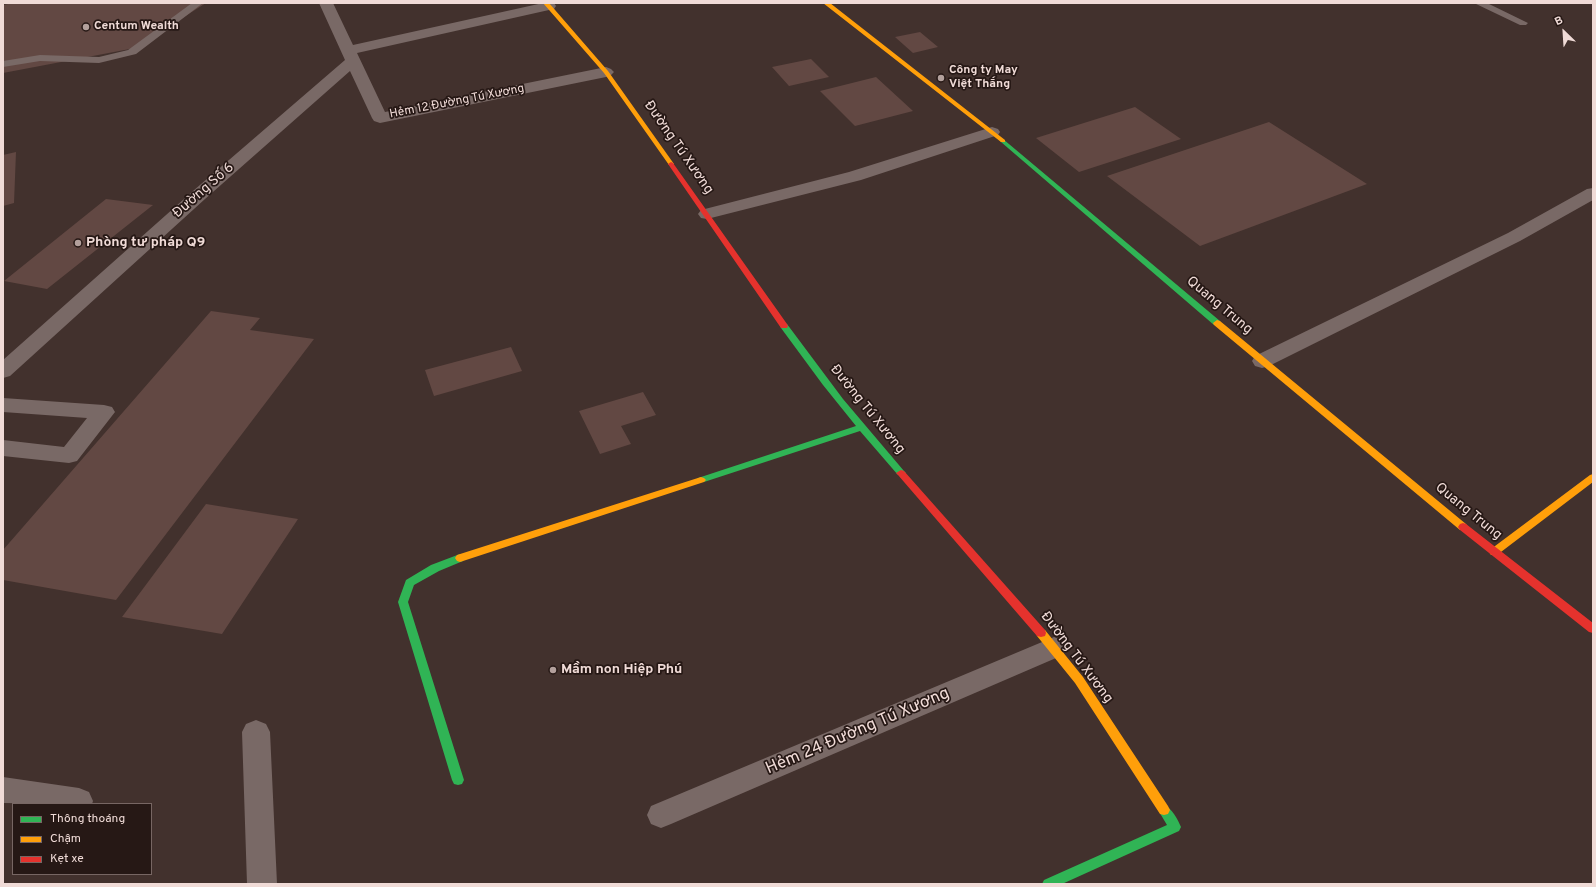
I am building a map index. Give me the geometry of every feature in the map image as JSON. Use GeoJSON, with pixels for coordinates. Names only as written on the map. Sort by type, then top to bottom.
{"type":"FeatureCollection","features":[{"type":"Feature","properties":{"kind":"street"},"geometry":{"type":"LineString","coordinates":[[326,3],[351,56]]}},
{"type":"Feature","properties":{"kind":"street","name":"Quang Trung"},"geometry":{"type":"LineString","coordinates":[[826,3],[992,132],[1262,361],[1494,552],[1593,629]]}},
{"type":"Feature","properties":{"kind":"street","name":"Đường Số 6"},"geometry":{"type":"LineString","coordinates":[[3,371],[351,56],[547,5]]}},
{"type":"Feature","properties":{"kind":"street","name":"Đường Tú Xương"},"geometry":{"type":"LineString","coordinates":[[547,5],[606,72],[813,367],[861,428],[1054,648],[1079,680],[1176,826],[1048,884]]}},
{"type":"Feature","properties":{"kind":"street","name":"Hẻm 12 Đường Tú Xương"},"geometry":{"type":"LineString","coordinates":[[351,56],[380,118],[606,72]]}},
{"type":"Feature","properties":{"kind":"street"},"geometry":{"type":"LineString","coordinates":[[707,214],[855,176],[992,132]]}},
{"type":"Feature","properties":{"kind":"street"},"geometry":{"type":"LineString","coordinates":[[1262,361],[1514,237],[1593,193]]}},
{"type":"Feature","properties":{"kind":"street"},"geometry":{"type":"LineString","coordinates":[[3,405],[104,412],[69,455],[3,448]]}},
{"type":"Feature","properties":{"kind":"street"},"geometry":{"type":"LineString","coordinates":[[458,780],[403,602],[410,583],[435,568],[465,556],[861,428]]}},
{"type":"Feature","properties":{"kind":"street"},"geometry":{"type":"LineString","coordinates":[[1494,552],[1593,477]]}},
{"type":"Feature","properties":{"kind":"street","name":"Hẻm 24 Đường Tú Xương"},"geometry":{"type":"LineString","coordinates":[[661,815],[1054,648]]}},
{"type":"Feature","properties":{"kind":"street"},"geometry":{"type":"LineString","coordinates":[[256,732],[262,884]]}},
{"type":"Feature","properties":{"kind":"street"},"geometry":{"type":"LineString","coordinates":[[3,790],[79,801]]}},
{"type":"Feature","properties":{"kind":"lane"},"geometry":{"type":"LineString","coordinates":[[3,64],[40,58],[99,60],[132,52],[198,3]]}},
{"type":"Feature","properties":{"kind":"lane"},"geometry":{"type":"LineString","coordinates":[[1479,3],[1523,23]]}},
{"type":"Feature","properties":{"kind":"building","name":"Centum Wealth"},"geometry":{"type":"Polygon","coordinates":[[[13,3],[206,3],[135,48],[3,73],[3,5],[13,3]]]}},
{"type":"Feature","properties":{"kind":"building"},"geometry":{"type":"Polygon","coordinates":[[[920,32],[938,47],[913,53],[895,37],[920,32]]]}},
{"type":"Feature","properties":{"kind":"building"},"geometry":{"type":"Polygon","coordinates":[[[811,59],[829,77],[789,86],[772,67],[811,59]]]}},
{"type":"Feature","properties":{"kind":"building"},"geometry":{"type":"Polygon","coordinates":[[[876,77],[913,111],[855,126],[820,91],[876,77]]]}},
{"type":"Feature","properties":{"kind":"building"},"geometry":{"type":"Polygon","coordinates":[[[1135,107],[1181,139],[1079,172],[1036,138],[1135,107]]]}},
{"type":"Feature","properties":{"kind":"building"},"geometry":{"type":"Polygon","coordinates":[[[1269,122],[1367,184],[1200,246],[1107,176],[1269,122]]]}},
{"type":"Feature","properties":{"kind":"building"},"geometry":{"type":"Polygon","coordinates":[[[16,152],[14,203],[3,206],[3,155],[16,152]]]}},
{"type":"Feature","properties":{"kind":"building","name":"Phòng tư pháp Q9"},"geometry":{"type":"Polygon","coordinates":[[[106,199],[153,205],[47,289],[4,281],[106,199]]]}},
{"type":"Feature","properties":{"kind":"building"},"geometry":{"type":"Polygon","coordinates":[[[211,311],[260,318],[250,330],[314,339],[116,600],[3,580],[3,550],[211,311]]]}},
{"type":"Feature","properties":{"kind":"building"},"geometry":{"type":"Polygon","coordinates":[[[511,347],[522,371],[434,396],[425,370],[511,347]]]}},
{"type":"Feature","properties":{"kind":"building"},"geometry":{"type":"Polygon","coordinates":[[[643,392],[656,415],[621,426],[631,444],[600,454],[579,411],[643,392]]]}},
{"type":"Feature","properties":{"kind":"building"},"geometry":{"type":"Polygon","coordinates":[[[206,504],[298,519],[222,634],[122,617],[206,504]]]}},
{"type":"Feature","properties":{"kind":"traffic: fast"},"geometry":{"type":"LineString","coordinates":[[1003,141],[1217,323]]}},
{"type":"Feature","properties":{"kind":"traffic: fast"},"geometry":{"type":"LineString","coordinates":[[784,326],[840,401],[901,473]]}},
{"type":"Feature","properties":{"kind":"traffic: fast"},"geometry":{"type":"LineString","coordinates":[[701,480],[861,428]]}},
{"type":"Feature","properties":{"kind":"traffic: fast"},"geometry":{"type":"LineString","coordinates":[[458,780],[403,602],[410,583],[435,568],[460,558]]}},
{"type":"Feature","properties":{"kind":"traffic: fast"},"geometry":{"type":"LineString","coordinates":[[1048,884],[1175,827],[1164,810]]}},
{"type":"Feature","properties":{"kind":"traffic: slow"},"geometry":{"type":"LineString","coordinates":[[546,3],[606,72],[671,164]]}},
{"type":"Feature","properties":{"kind":"traffic: slow"},"geometry":{"type":"LineString","coordinates":[[826,3],[1003,141]]}},
{"type":"Feature","properties":{"kind":"traffic: slow"},"geometry":{"type":"LineString","coordinates":[[1217,323],[1463,527]]}},
{"type":"Feature","properties":{"kind":"traffic: slow"},"geometry":{"type":"LineString","coordinates":[[1494,552],[1593,477]]}},
{"type":"Feature","properties":{"kind":"traffic: slow"},"geometry":{"type":"LineString","coordinates":[[460,558],[701,480]]}},
{"type":"Feature","properties":{"kind":"traffic: slow"},"geometry":{"type":"LineString","coordinates":[[1041,633],[1079,680],[1164,810]]}},
{"type":"Feature","properties":{"kind":"traffic: jam"},"geometry":{"type":"LineString","coordinates":[[671,164],[784,326]]}},
{"type":"Feature","properties":{"kind":"traffic: jam"},"geometry":{"type":"LineString","coordinates":[[901,473],[1041,633]]}},
{"type":"Feature","properties":{"kind":"traffic: jam"},"geometry":{"type":"LineString","coordinates":[[1463,527],[1593,629]]}},
{"type":"Feature","properties":{"kind":"place","name":"Centum Wealth"},"geometry":{"type":"Point","coordinates":[86,27]}},
{"type":"Feature","properties":{"kind":"place","name":"Công ty May Việt Thắng"},"geometry":{"type":"Point","coordinates":[941,78]}},
{"type":"Feature","properties":{"kind":"place","name":"Phòng tư pháp Q9"},"geometry":{"type":"Point","coordinates":[78,243]}},
{"type":"Feature","properties":{"kind":"place","name":"Mầm non Hiệp Phú"},"geometry":{"type":"Point","coordinates":[553,670]}}]}
